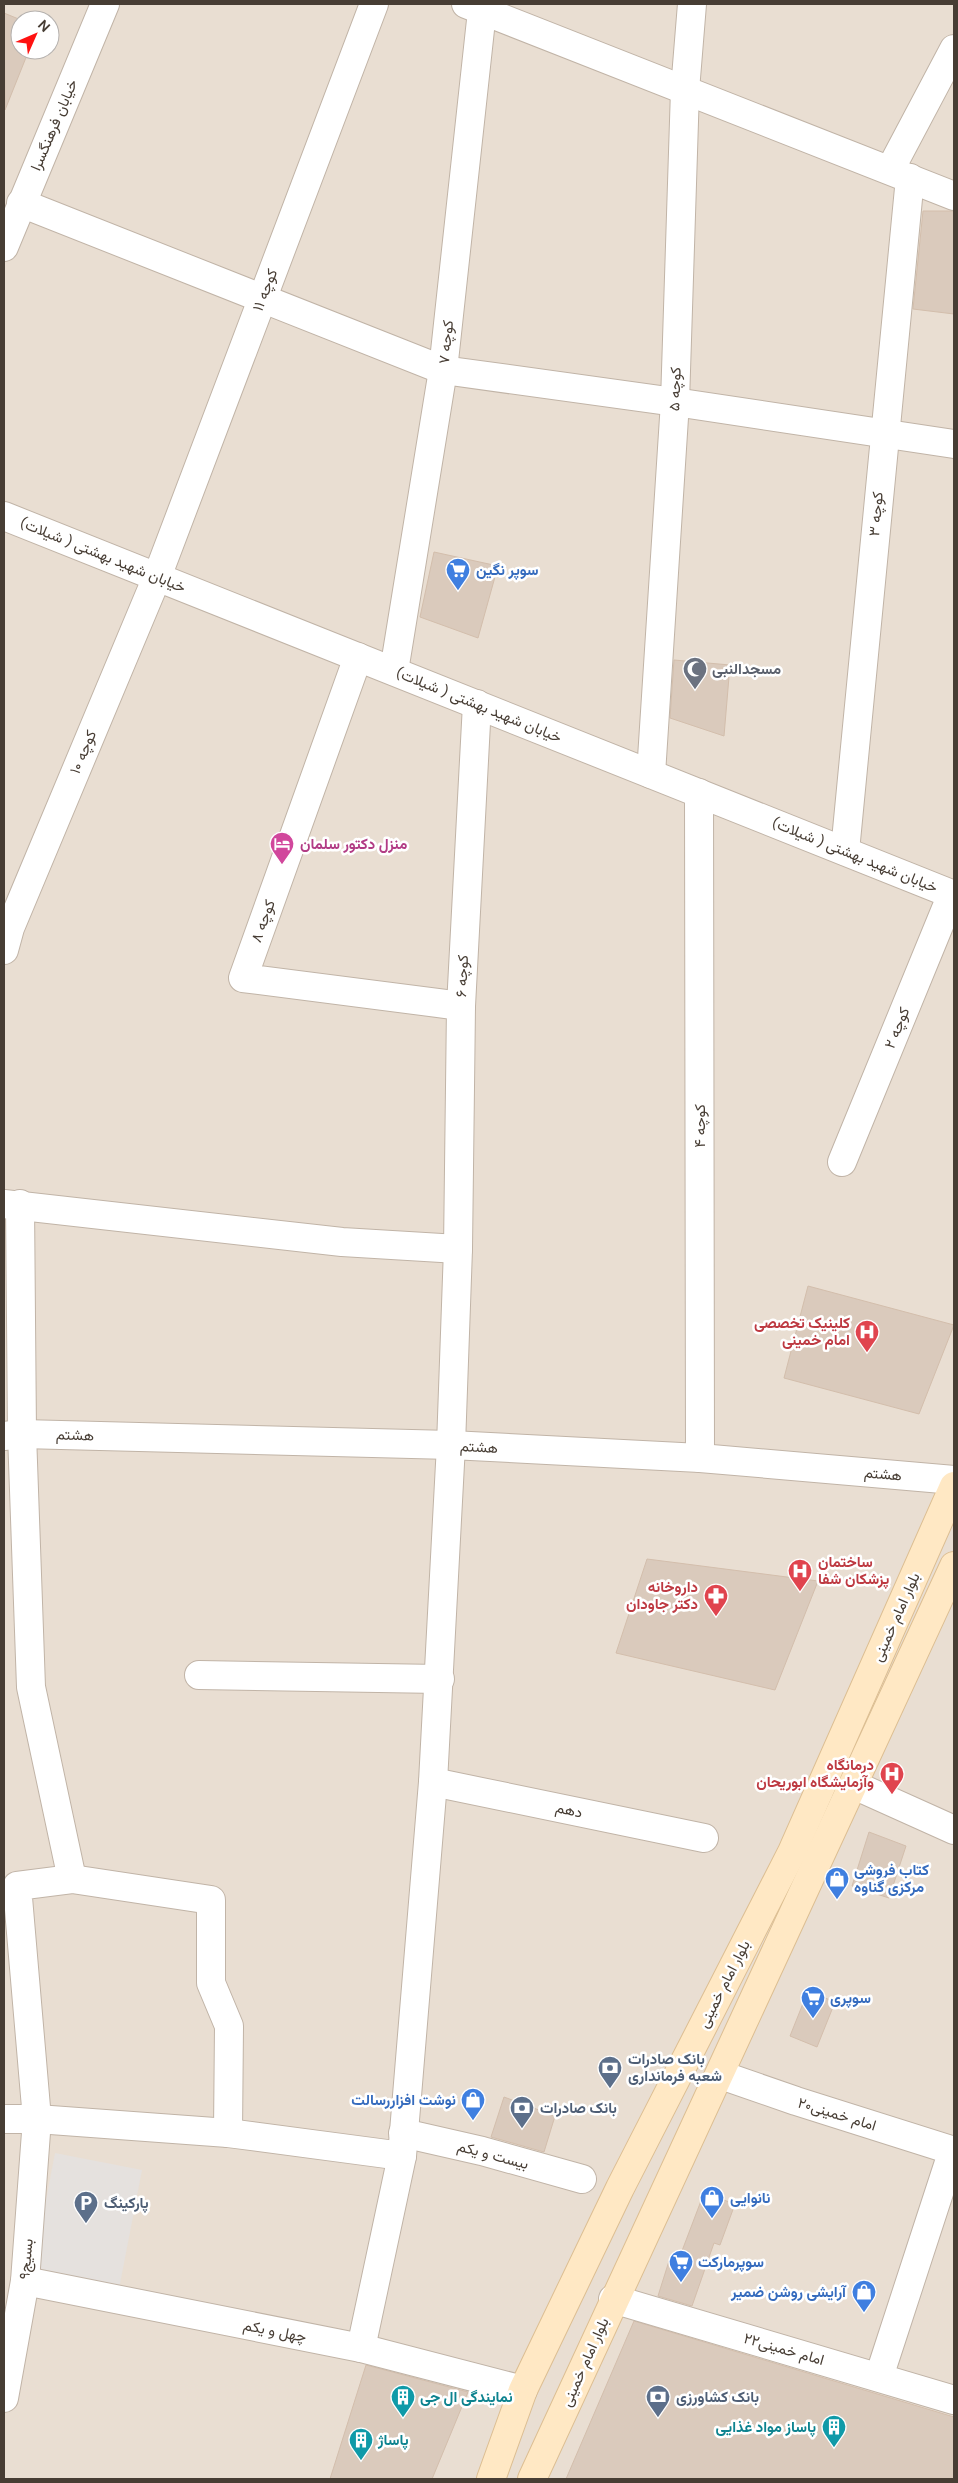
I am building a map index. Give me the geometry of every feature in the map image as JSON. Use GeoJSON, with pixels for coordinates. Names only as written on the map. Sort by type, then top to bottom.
{"type":"FeatureCollection","features":[{"type":"Feature","properties":{"kind":"main road","name":"بلوار امام خمینی"},"geometry":{"type":"LineString","coordinates":[[491,2479],[523,2390],[620,2188],[792,1852],[954,1486]]}},
{"type":"Feature","properties":{"kind":"main road","name":"بلوار امام خمینی"},"geometry":{"type":"LineString","coordinates":[[532,2479],[613,2299],[721,2074],[954,1566]]}},
{"type":"Feature","properties":{"kind":"main road"},"geometry":{"type":"LineString","coordinates":[[548,2338],[588,2356]]}},
{"type":"Feature","properties":{"kind":"street","name":"کوچه ۱۱"},"geometry":{"type":"LineString","coordinates":[[157,577],[374,4]]}},
{"type":"Feature","properties":{"kind":"street","name":"کوچه ۵"},"geometry":{"type":"LineString","coordinates":[[651,774],[675,402],[685,90],[692,4]]}},
{"type":"Feature","properties":{"kind":"street","name":"خیابان فرهنگسرا"},"geometry":{"type":"LineString","coordinates":[[4,247],[102,5]]}},
{"type":"Feature","properties":{"kind":"street"},"geometry":{"type":"LineString","coordinates":[[474,7],[954,196]]}},
{"type":"Feature","properties":{"kind":"street","name":"کوچه ۷"},"geometry":{"type":"LineString","coordinates":[[394,671],[442,370],[474,7]]}},
{"type":"Feature","properties":{"kind":"street"},"geometry":{"type":"LineString","coordinates":[[900,174],[954,49]]}},
{"type":"Feature","properties":{"kind":"street","name":"کوچه ۳"},"geometry":{"type":"LineString","coordinates":[[845,851],[884,434],[900,174]]}},
{"type":"Feature","properties":{"kind":"street"},"geometry":{"type":"LineString","coordinates":[[21,203],[442,370],[675,402],[954,444]]}},
{"type":"Feature","properties":{"kind":"street","name":"خیابان شهید بهشتی ( شیلات)"},"geometry":{"type":"LineString","coordinates":[[4,516],[953,894]]}},
{"type":"Feature","properties":{"kind":"street","name":"کوچه ۱۰"},"geometry":{"type":"LineString","coordinates":[[7,939],[157,577]]}},
{"type":"Feature","properties":{"kind":"street","name":"کوچه ۸"},"geometry":{"type":"LineString","coordinates":[[358,657],[243,978],[461,1006]]}},
{"type":"Feature","properties":{"kind":"street","name":"کوچه ۶"},"geometry":{"type":"LineString","coordinates":[[361,2348],[403,2144],[433,1782],[452,1445],[458,1249],[461,1006],[477,704]]}},
{"type":"Feature","properties":{"kind":"street","name":"کوچه ۴"},"geometry":{"type":"LineString","coordinates":[[699,793],[700,1458]]}},
{"type":"Feature","properties":{"kind":"street","name":"کوچه ۲"},"geometry":{"type":"LineString","coordinates":[[842,1162],[953,894]]}},
{"type":"Feature","properties":{"kind":"street"},"geometry":{"type":"LineString","coordinates":[[228,2133],[229,2026],[211,1983],[211,1900],[72,1879],[31,1687],[13,1435],[12,1204],[342,1242],[458,1249]]}},
{"type":"Feature","properties":{"kind":"street","name":"هشتم"},"geometry":{"type":"LineString","coordinates":[[13,1435],[452,1445],[700,1458],[954,1480]]}},
{"type":"Feature","properties":{"kind":"street"},"geometry":{"type":"LineString","coordinates":[[199,1675],[440,1679]]}},
{"type":"Feature","properties":{"kind":"street","name":"دهم"},"geometry":{"type":"LineString","coordinates":[[433,1782],[704,1838]]}},
{"type":"Feature","properties":{"kind":"street"},"geometry":{"type":"LineString","coordinates":[[854,1785],[954,1830]]}},
{"type":"Feature","properties":{"kind":"street","name":"بسیج۹"},"geometry":{"type":"LineString","coordinates":[[4,2398],[24,2281],[37,2119],[17,1886],[72,1879]]}},
{"type":"Feature","properties":{"kind":"street","name":"امام خمینی۲۰"},"geometry":{"type":"LineString","coordinates":[[721,2074],[796,2102],[954,2151]]}},
{"type":"Feature","properties":{"kind":"street","name":"بیست و یکم"},"geometry":{"type":"LineString","coordinates":[[4,2119],[37,2119],[482,2151],[582,2179]]}},
{"type":"Feature","properties":{"kind":"street"},"geometry":{"type":"LineString","coordinates":[[879,2377],[954,2151]]}},
{"type":"Feature","properties":{"kind":"street","name":"چهل و یکم"},"geometry":{"type":"LineString","coordinates":[[24,2281],[361,2348],[523,2390]]}},
{"type":"Feature","properties":{"kind":"street","name":"امام خمینی۲۲"},"geometry":{"type":"LineString","coordinates":[[613,2299],[954,2400]]}},
{"type":"Feature","properties":{"kind":"shaded area"},"geometry":{"type":"Polygon","coordinates":[[[4,4],[954,4],[954,2479],[4,2479],[4,4]]]}},
{"type":"Feature","properties":{"kind":"shaded area","name":"پارکینگ"},"geometry":{"type":"Polygon","coordinates":[[[55,2153],[142,2170],[118,2294],[31,2277],[55,2153]]]}},
{"type":"Feature","properties":{"kind":"building"},"geometry":{"type":"Polygon","coordinates":[[[4,13],[10,15],[10,60],[25,60],[5,110],[4,13]]]}},
{"type":"Feature","properties":{"kind":"building"},"geometry":{"type":"Polygon","coordinates":[[[923,211],[954,211],[954,314],[913,309],[923,211]]]}},
{"type":"Feature","properties":{"kind":"building","name":"سوپر نگین"},"geometry":{"type":"Polygon","coordinates":[[[434,552],[498,566],[478,638],[420,617],[434,552]]]}},
{"type":"Feature","properties":{"kind":"building","name":"مسجدالنبی"},"geometry":{"type":"Polygon","coordinates":[[[674,660],[730,665],[724,736],[670,718],[674,660]]]}},
{"type":"Feature","properties":{"kind":"building","name":"کلینیک تخصصی امام خمینی"},"geometry":{"type":"Polygon","coordinates":[[[808,1286],[954,1325],[919,1414],[784,1378],[808,1286]]]}},
{"type":"Feature","properties":{"kind":"building","name":"داروخانه دکتر جاودان"},"geometry":{"type":"Polygon","coordinates":[[[647,1559],[818,1581],[775,1690],[616,1653],[647,1559]]]}},
{"type":"Feature","properties":{"kind":"building"},"geometry":{"type":"Polygon","coordinates":[[[869,1832],[906,1846],[889,1898],[852,1886],[869,1832]]]}},
{"type":"Feature","properties":{"kind":"building","name":"سوپری"},"geometry":{"type":"Polygon","coordinates":[[[808,1991],[835,2002],[817,2047],[790,2036],[808,1991]]]}},
{"type":"Feature","properties":{"kind":"building","name":"بانک صادرات"},"geometry":{"type":"Polygon","coordinates":[[[504,2097],[555,2116],[544,2152],[491,2137],[504,2097]]]}},
{"type":"Feature","properties":{"kind":"building"},"geometry":{"type":"Polygon","coordinates":[[[704,2193],[735,2204],[720,2245],[714,2243],[692,2306],[658,2296],[669,2261],[677,2264],[704,2193]]]}},
{"type":"Feature","properties":{"kind":"building"},"geometry":{"type":"Polygon","coordinates":[[[634,2321],[954,2417],[954,2479],[566,2479],[634,2321]]]}},
{"type":"Feature","properties":{"kind":"building","name":"نمایندگی ال جی"},"geometry":{"type":"Polygon","coordinates":[[[366,2365],[468,2392],[432,2479],[330,2479],[366,2365]]]}},
{"type":"Feature","properties":{"kind":"place","name":"سوپر نگین"},"geometry":{"type":"Point","coordinates":[458,591]}},
{"type":"Feature","properties":{"kind":"place","name":"مسجدالنبی"},"geometry":{"type":"Point","coordinates":[695,690]}},
{"type":"Feature","properties":{"kind":"place","name":"منزل دکتور سلمان"},"geometry":{"type":"Point","coordinates":[282,865]}},
{"type":"Feature","properties":{"kind":"place","name":"کلینیک تخصصی امام خمینی"},"geometry":{"type":"Point","coordinates":[867,1353]}},
{"type":"Feature","properties":{"kind":"place","name":"ساختمان پزشکان شفا"},"geometry":{"type":"Point","coordinates":[800,1592]}},
{"type":"Feature","properties":{"kind":"place","name":"داروخانه دکتر جاودان"},"geometry":{"type":"Point","coordinates":[716,1617]}},
{"type":"Feature","properties":{"kind":"place","name":"درمانگاه وآزمایشگاه ابوریحان"},"geometry":{"type":"Point","coordinates":[892,1795]}},
{"type":"Feature","properties":{"kind":"place","name":"کتاب فروشى مرکزى گناوه"},"geometry":{"type":"Point","coordinates":[837,1900]}},
{"type":"Feature","properties":{"kind":"place","name":"سوپری"},"geometry":{"type":"Point","coordinates":[813,2019]}},
{"type":"Feature","properties":{"kind":"place","name":"بانک صادرات شعبه فرمانداری"},"geometry":{"type":"Point","coordinates":[610,2089]}},
{"type":"Feature","properties":{"kind":"place","name":"نوشت افزاررسالت"},"geometry":{"type":"Point","coordinates":[473,2121]}},
{"type":"Feature","properties":{"kind":"place","name":"بانک صادرات"},"geometry":{"type":"Point","coordinates":[522,2129]}},
{"type":"Feature","properties":{"kind":"place","name":"نانوایی"},"geometry":{"type":"Point","coordinates":[712,2219]}},
{"type":"Feature","properties":{"kind":"place","name":"پارکینگ"},"geometry":{"type":"Point","coordinates":[86,2224]}},
{"type":"Feature","properties":{"kind":"place","name":"سوپرمارکت"},"geometry":{"type":"Point","coordinates":[681,2283]}},
{"type":"Feature","properties":{"kind":"place","name":"آرایشی روشن ضمیر"},"geometry":{"type":"Point","coordinates":[864,2313]}},
{"type":"Feature","properties":{"kind":"place","name":"نمایندگی ال جی"},"geometry":{"type":"Point","coordinates":[403,2418]}},
{"type":"Feature","properties":{"kind":"place","name":"بانک کشاورزی"},"geometry":{"type":"Point","coordinates":[658,2418]}},
{"type":"Feature","properties":{"kind":"place","name":"پاساز مواد غذایی"},"geometry":{"type":"Point","coordinates":[834,2448]}},
{"type":"Feature","properties":{"kind":"place","name":"پاساژ"},"geometry":{"type":"Point","coordinates":[361,2461]}}]}
